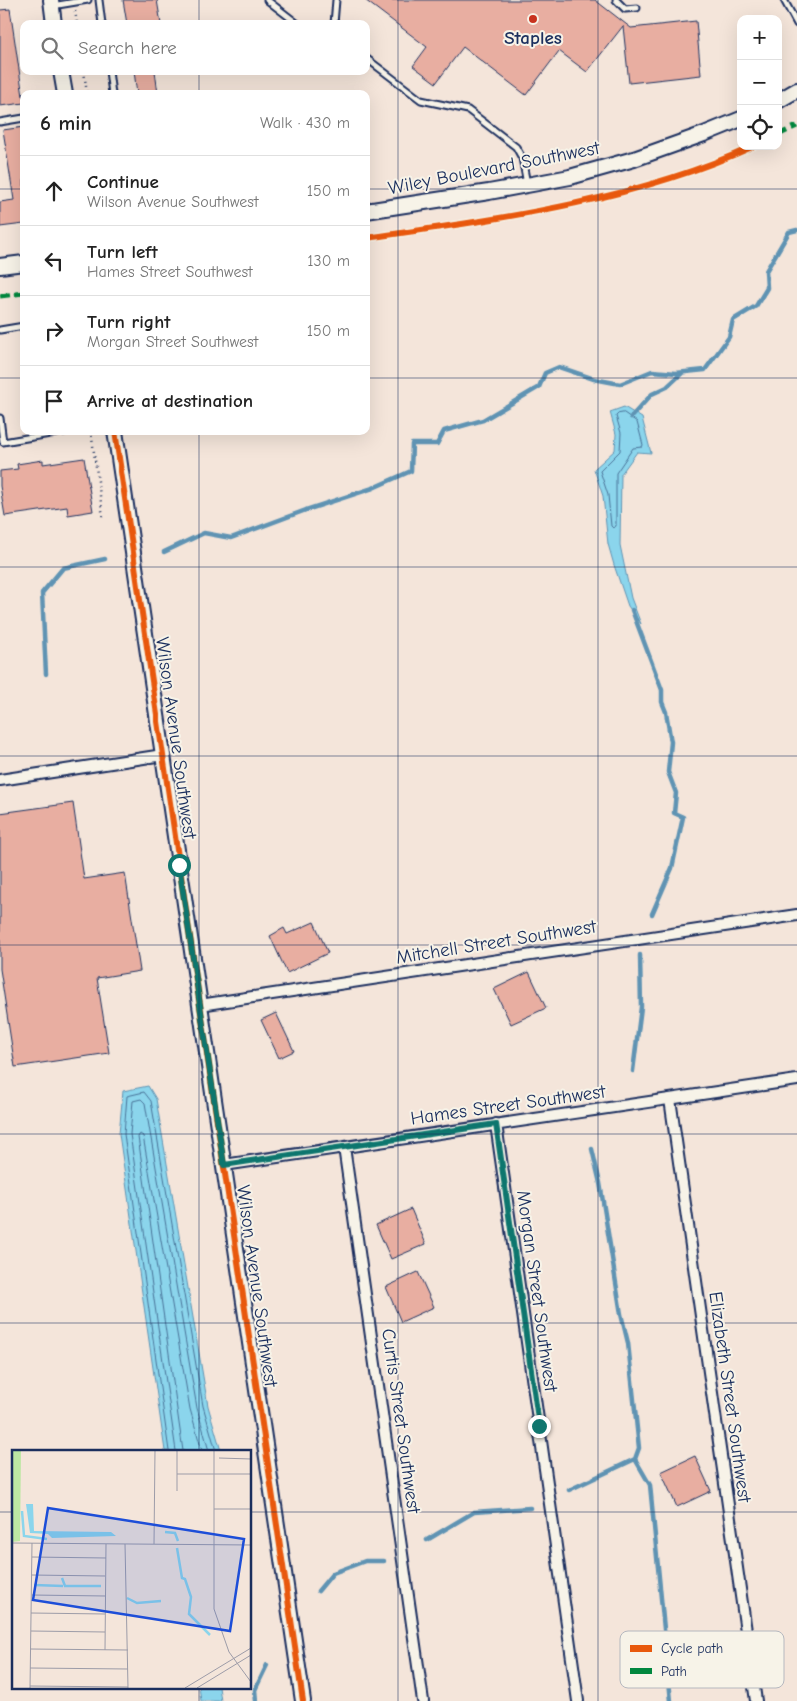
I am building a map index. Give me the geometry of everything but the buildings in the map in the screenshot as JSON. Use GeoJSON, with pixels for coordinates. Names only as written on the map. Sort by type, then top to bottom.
{"type":"FeatureCollection","features":[{"type":"Feature","properties":{"kind":"street"},"geometry":{"type":"LineString","coordinates":[[51,3],[53,20]]}},
{"type":"Feature","properties":{"kind":"street"},"geometry":{"type":"LineString","coordinates":[[62,75],[64,90]]}},
{"type":"Feature","properties":{"kind":"street"},"geometry":{"type":"LineString","coordinates":[[782,99],[797,90]]}},
{"type":"Feature","properties":{"kind":"street","name":"Wiley Boulevard Southwest"},"geometry":{"type":"LineString","coordinates":[[370,210],[570,177],[634,159],[737,121]]}},
{"type":"Feature","properties":{"kind":"street"},"geometry":{"type":"LineString","coordinates":[[0,266],[20,264]]}},
{"type":"Feature","properties":{"kind":"street","name":"Wilson Avenue Southwest"},"geometry":{"type":"LineString","coordinates":[[116,435],[303,1701]]}},
{"type":"Feature","properties":{"kind":"street"},"geometry":{"type":"LineString","coordinates":[[0,780],[163,756]]}},
{"type":"Feature","properties":{"kind":"street","name":"Mitchell Street Southwest"},"geometry":{"type":"LineString","coordinates":[[200,1005],[797,914]]}},
{"type":"Feature","properties":{"kind":"street","name":"Hames Street Southwest"},"geometry":{"type":"LineString","coordinates":[[224,1165],[797,1080]]}},
{"type":"Feature","properties":{"kind":"street","name":"Elizabeth Street Southwest"},"geometry":{"type":"LineString","coordinates":[[670,1099],[746,1631]]}},
{"type":"Feature","properties":{"kind":"street","name":"Morgan Street Southwest"},"geometry":{"type":"LineString","coordinates":[[496,1124],[578,1701]]}},
{"type":"Feature","properties":{"kind":"street","name":"Curtis Street Southwest"},"geometry":{"type":"LineString","coordinates":[[344,1147],[423,1701]]}},
{"type":"Feature","properties":{"kind":"street","name":"Elizabeth Street Southwest"},"geometry":{"type":"LineString","coordinates":[[754,1688],[756,1701]]}},
{"type":"Feature","properties":{"kind":"lane"},"geometry":{"type":"LineString","coordinates":[[51,3],[88,0]]}},
{"type":"Feature","properties":{"kind":"lane"},"geometry":{"type":"LineString","coordinates":[[99,0],[102,20]]}},
{"type":"Feature","properties":{"kind":"lane"},"geometry":{"type":"LineString","coordinates":[[267,0],[293,20]]}},
{"type":"Feature","properties":{"kind":"lane"},"geometry":{"type":"LineString","coordinates":[[334,20],[336,0]]}},
{"type":"Feature","properties":{"kind":"lane"},"geometry":{"type":"LineString","coordinates":[[616,0],[625,9],[637,8]]}},
{"type":"Feature","properties":{"kind":"lane"},"geometry":{"type":"LineString","coordinates":[[784,0],[797,24]]}},
{"type":"Feature","properties":{"kind":"lane"},"geometry":{"type":"LineString","coordinates":[[370,61],[421,100],[468,110],[516,147],[522,158],[527,185]]}},
{"type":"Feature","properties":{"kind":"lane"},"geometry":{"type":"LineString","coordinates":[[109,75],[111,90]]}},
{"type":"Feature","properties":{"kind":"lane"},"geometry":{"type":"LineString","coordinates":[[0,122],[20,119]]}},
{"type":"Feature","properties":{"kind":"lane"},"geometry":{"type":"LineString","coordinates":[[0,330],[20,327]]}},
{"type":"Feature","properties":{"kind":"lane"},"geometry":{"type":"LineString","coordinates":[[0,418],[4,442],[34,435]]}},
{"type":"Feature","properties":{"kind":"path"},"geometry":{"type":"LineString","coordinates":[[85,75],[86,90]]}},
{"type":"Feature","properties":{"kind":"path"},"geometry":{"type":"LineString","coordinates":[[92,435],[104,517]]}},
{"type":"Feature","properties":{"kind":"water"},"geometry":{"type":"Polygon","coordinates":[[[624,407],[642,418],[651,453],[637,452],[621,474],[620,545],[631,598],[641,624],[628,606],[614,565],[608,544],[603,496],[594,469],[615,450],[616,434],[610,412],[624,407]]]}},
{"type":"Feature","properties":{"kind":"water"},"geometry":{"type":"Polygon","coordinates":[[[148,1086],[156,1099],[208,1406],[221,1450],[165,1450],[119,1134],[123,1091],[148,1086]]]}},
{"type":"Feature","properties":{"kind":"water"},"geometry":{"type":"Polygon","coordinates":[[[199,1688],[219,1688],[221,1701],[201,1701],[199,1688]]]}},
{"type":"Feature","properties":{"kind":"waterway"},"geometry":{"type":"LineString","coordinates":[[164,552],[204,533],[231,538],[306,510],[373,488],[411,471],[412,444],[437,444],[444,431],[483,420],[539,387],[545,373],[559,367],[594,379],[620,384],[652,371],[676,373],[705,370],[729,337],[733,320],[756,306],[767,288],[766,271],[789,232],[797,230]]}},
{"type":"Feature","properties":{"kind":"waterway"},"geometry":{"type":"LineString","coordinates":[[631,417],[652,394],[667,387],[682,373]]}},
{"type":"Feature","properties":{"kind":"waterway"},"geometry":{"type":"LineString","coordinates":[[46,674],[42,593],[63,568],[105,559]]}},
{"type":"Feature","properties":{"kind":"waterway"},"geometry":{"type":"LineString","coordinates":[[632,610],[662,690],[662,702],[666,712],[671,742],[668,772],[676,793],[674,813],[683,817],[672,868],[652,914]]}},
{"type":"Feature","properties":{"kind":"waterway"},"geometry":{"type":"LineString","coordinates":[[633,1071],[641,1007],[640,955]]}},
{"type":"Feature","properties":{"kind":"waterway"},"geometry":{"type":"LineString","coordinates":[[569,1490],[635,1459],[639,1448],[628,1343],[621,1314],[600,1183],[592,1149]]}},
{"type":"Feature","properties":{"kind":"waterway"},"geometry":{"type":"LineString","coordinates":[[635,1459],[650,1485],[664,1631]]}},
{"type":"Feature","properties":{"kind":"waterway"},"geometry":{"type":"LineString","coordinates":[[427,1540],[474,1512],[530,1508]]}},
{"type":"Feature","properties":{"kind":"waterway"},"geometry":{"type":"LineString","coordinates":[[318,1591],[333,1573],[365,1561],[384,1561]]}},
{"type":"Feature","properties":{"kind":"waterway"},"geometry":{"type":"LineString","coordinates":[[256,1701],[255,1690],[267,1665]]}},
{"type":"Feature","properties":{"kind":"waterway"},"geometry":{"type":"LineString","coordinates":[[670,1688],[671,1701]]}},
{"type":"Feature","properties":{"kind":"marked path"},"geometry":{"type":"LineString","coordinates":[[782,133],[797,126]]}},
{"type":"Feature","properties":{"kind":"marked path"},"geometry":{"type":"LineString","coordinates":[[0,296],[20,294]]}},
{"type":"Feature","properties":{"kind":"cycle path"},"geometry":{"type":"LineString","coordinates":[[370,237],[515,215],[612,195],[708,165],[744,150]]}},
{"type":"Feature","properties":{"kind":"cycle path"},"geometry":{"type":"LineString","coordinates":[[116,435],[303,1701]]}},
{"type":"Feature","properties":{"kind":"place","name":"Staples"},"geometry":{"type":"Point","coordinates":[533,19]}},
{"type":"Feature","properties":{"kind":"route"},"geometry":{"type":"LineString","coordinates":[[179,865],[224,1165],[496,1124],[539,1426]]}}]}
